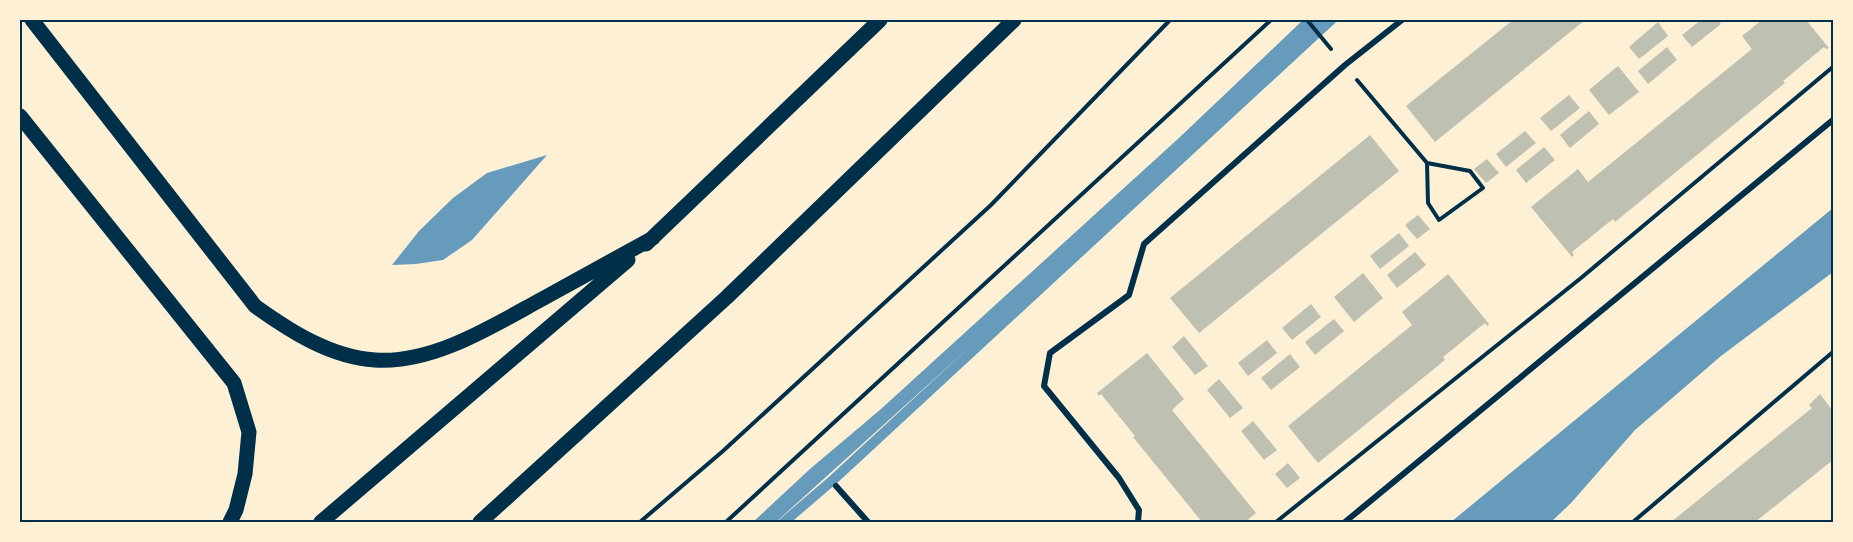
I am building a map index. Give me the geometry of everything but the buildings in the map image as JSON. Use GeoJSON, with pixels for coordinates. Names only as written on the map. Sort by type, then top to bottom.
{"type":"FeatureCollection","features":[{"type":"Feature","properties":{"kind":"main road"},"geometry":{"type":"LineString","coordinates":[[32,20],[255,306],[290,331],[335,351],[375,360],[416,357],[465,340],[653,238]]}},
{"type":"Feature","properties":{"kind":"main road"},"geometry":{"type":"LineString","coordinates":[[321,522],[653,238],[880,20]]}},
{"type":"Feature","properties":{"kind":"main road"},"geometry":{"type":"LineString","coordinates":[[480,522],[727,297],[1014,20]]}},
{"type":"Feature","properties":{"kind":"main road"},"geometry":{"type":"LineString","coordinates":[[20,116],[234,382],[249,432],[245,474],[236,510],[230,522]]}},
{"type":"Feature","properties":{"kind":"street"},"geometry":{"type":"LineString","coordinates":[[1138,522],[1139,510],[1119,478],[1044,386],[1050,353],[1129,295],[1144,244],[1345,65],[1402,20]]}},
{"type":"Feature","properties":{"kind":"street"},"geometry":{"type":"LineString","coordinates":[[1345,522],[1833,118]]}},
{"type":"Feature","properties":{"kind":"street"},"geometry":{"type":"LineString","coordinates":[[836,486],[868,522]]}},
{"type":"Feature","properties":{"kind":"path"},"geometry":{"type":"LineString","coordinates":[[640,522],[723,451],[991,206],[1170,20]]}},
{"type":"Feature","properties":{"kind":"path"},"geometry":{"type":"LineString","coordinates":[[726,522],[1271,20]]}},
{"type":"Feature","properties":{"kind":"path"},"geometry":{"type":"LineString","coordinates":[[1307,20],[1319,34]]}},
{"type":"Feature","properties":{"kind":"path"},"geometry":{"type":"LineString","coordinates":[[1345,65],[1427,163],[1428,204],[1439,220],[1483,188],[1470,171],[1427,163]]}},
{"type":"Feature","properties":{"kind":"path"},"geometry":{"type":"LineString","coordinates":[[1276,522],[1581,278],[1833,66]]}},
{"type":"Feature","properties":{"kind":"path"},"geometry":{"type":"LineString","coordinates":[[1633,522],[1833,351]]}},
{"type":"Feature","properties":{"kind":"water"},"geometry":{"type":"Polygon","coordinates":[[[1303,20],[1327,20],[1190,148],[776,522],[753,522],[1180,137],[1303,20]]]}},
{"type":"Feature","properties":{"kind":"water"},"geometry":{"type":"Polygon","coordinates":[[[547,155],[472,240],[443,260],[392,265],[419,231],[453,198],[487,173],[547,155]]]}},
{"type":"Feature","properties":{"kind":"water"},"geometry":{"type":"Polygon","coordinates":[[[1833,208],[1833,272],[1721,356],[1635,430],[1571,503],[1551,522],[1451,522],[1833,208]]]}},
{"type":"Feature","properties":{"kind":"waterway"},"geometry":{"type":"LineString","coordinates":[[784,522],[834,479],[1331,20]]}}]}
